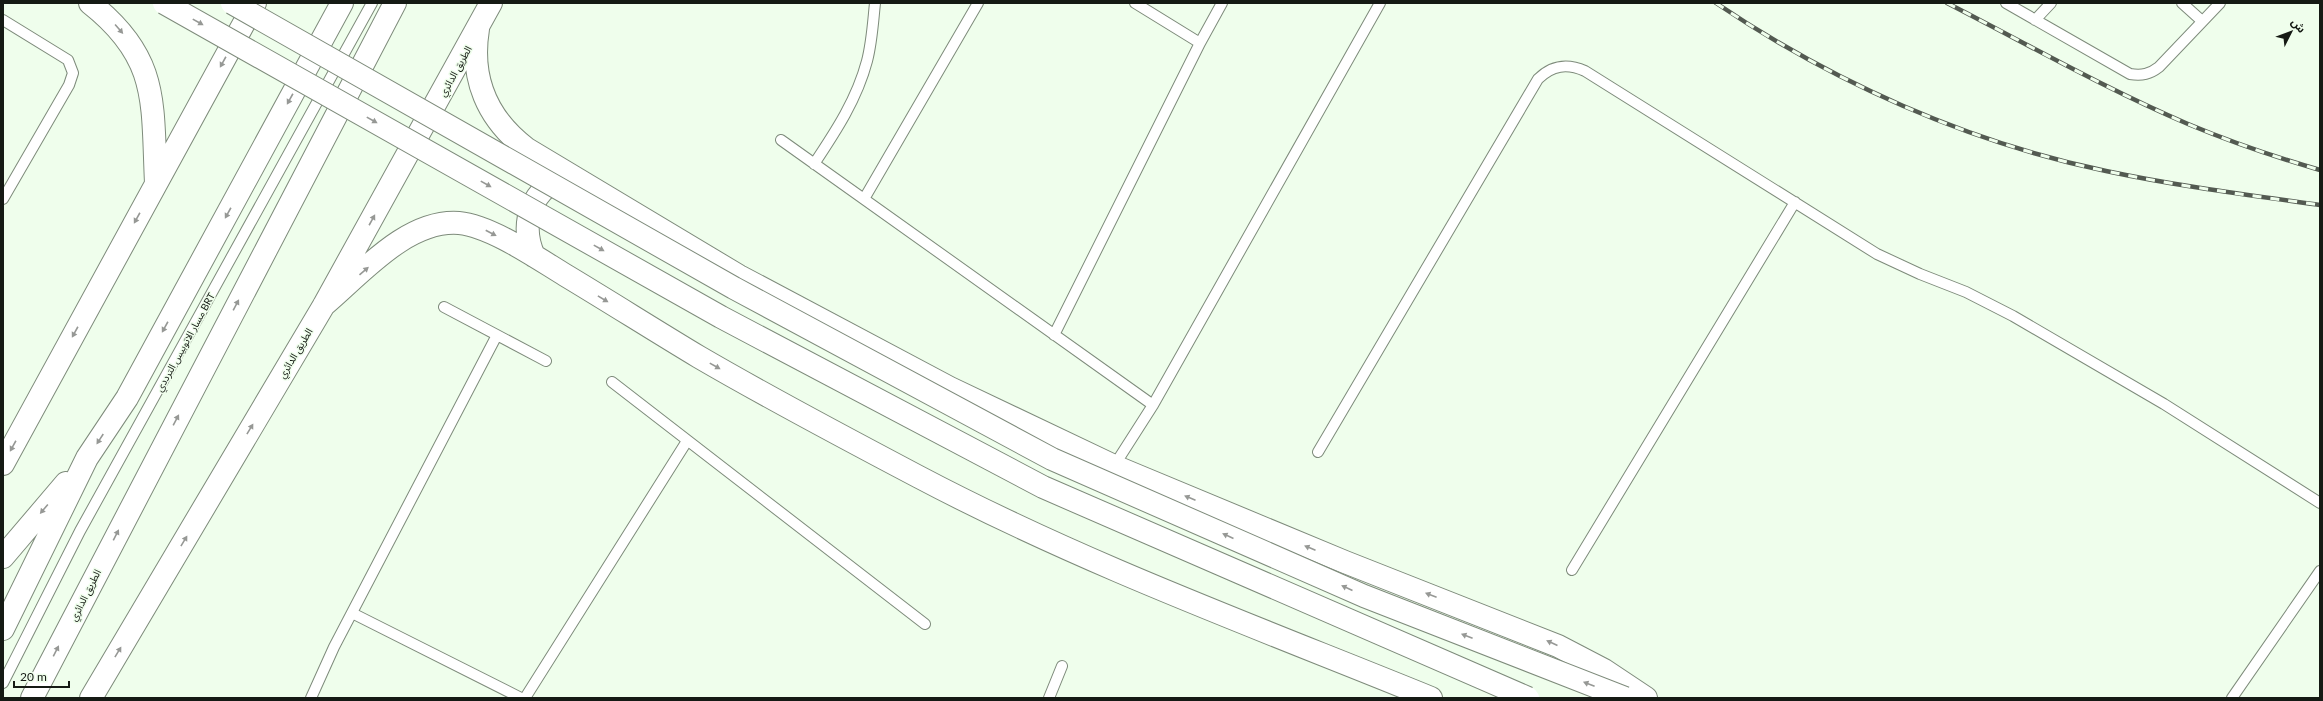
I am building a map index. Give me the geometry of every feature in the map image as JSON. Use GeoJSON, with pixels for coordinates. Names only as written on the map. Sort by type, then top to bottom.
{"type":"FeatureCollection","features":[{"type":"Feature","properties":{"kind":"main road"},"geometry":{"type":"LineString","coordinates":[[90,3],[106,16],[128,41],[141,65],[148,83],[155,123],[156,183]]}},
{"type":"Feature","properties":{"kind":"main road"},"geometry":{"type":"LineString","coordinates":[[164,3],[721,317],[1043,487],[1528,698]]}},
{"type":"Feature","properties":{"kind":"main road"},"geometry":{"type":"LineString","coordinates":[[232,3],[734,288],[1052,459],[1364,596],[1625,698]]}},
{"type":"Feature","properties":{"kind":"main road"},"geometry":{"type":"LineString","coordinates":[[3,464],[255,3]]}},
{"type":"Feature","properties":{"kind":"main road"},"geometry":{"type":"LineString","coordinates":[[3,557],[87,458],[127,398],[342,3]]}},
{"type":"Feature","properties":{"kind":"main road","name":"الطريق الدائري"},"geometry":{"type":"LineString","coordinates":[[32,698],[395,3]]}},
{"type":"Feature","properties":{"kind":"main road","name":"الطريق الدائري"},"geometry":{"type":"LineString","coordinates":[[90,698],[324,305],[478,29],[491,3]]}},
{"type":"Feature","properties":{"kind":"main road"},"geometry":{"type":"LineString","coordinates":[[478,29],[475,46],[477,78],[489,109],[516,141],[739,276],[950,388],[1114,466],[1345,562],[1546,640],[1604,670],[1646,698]]}},
{"type":"Feature","properties":{"kind":"main road"},"geometry":{"type":"LineString","coordinates":[[534,256],[527,235],[527,223],[534,201],[550,184],[570,175]]}},
{"type":"Feature","properties":{"kind":"main road"},"geometry":{"type":"LineString","coordinates":[[324,305],[398,241],[420,228],[445,223],[470,225],[482,229],[534,256],[702,359],[957,496],[1086,559],[1431,698]]}},
{"type":"Feature","properties":{"kind":"main road"},"geometry":{"type":"LineString","coordinates":[[3,629],[87,458]]}},
{"type":"Feature","properties":{"kind":"lane","name":"مسار الاتوبيس الترددي BRT"},"geometry":{"type":"LineString","coordinates":[[3,683],[80,531],[372,3]]}},
{"type":"Feature","properties":{"kind":"lane"},"geometry":{"type":"LineString","coordinates":[[814,164],[849,108],[862,77],[871,44],[875,3]]}},
{"type":"Feature","properties":{"kind":"lane"},"geometry":{"type":"LineString","coordinates":[[864,199],[978,3]]}},
{"type":"Feature","properties":{"kind":"lane"},"geometry":{"type":"LineString","coordinates":[[1134,3],[1200,43]]}},
{"type":"Feature","properties":{"kind":"lane"},"geometry":{"type":"LineString","coordinates":[[1054,335],[1200,43],[1222,3]]}},
{"type":"Feature","properties":{"kind":"lane"},"geometry":{"type":"LineString","coordinates":[[1114,466],[1153,405],[1380,3]]}},
{"type":"Feature","properties":{"kind":"lane"},"geometry":{"type":"LineString","coordinates":[[2006,3],[2130,74],[2138,76],[2153,72],[2159,67],[2220,3]]}},
{"type":"Feature","properties":{"kind":"lane"},"geometry":{"type":"LineString","coordinates":[[2035,20],[2051,3]]}},
{"type":"Feature","properties":{"kind":"lane"},"geometry":{"type":"LineString","coordinates":[[2182,3],[2202,21]]}},
{"type":"Feature","properties":{"kind":"lane"},"geometry":{"type":"LineString","coordinates":[[3,20],[68,60],[73,73],[69,85],[3,199]]}},
{"type":"Feature","properties":{"kind":"lane"},"geometry":{"type":"LineString","coordinates":[[1318,452],[1538,79],[1545,72],[1565,65],[1576,67],[1585,71],[1884,257],[1966,292],[2035,329],[2164,404],[2320,504]]}},
{"type":"Feature","properties":{"kind":"lane"},"geometry":{"type":"LineString","coordinates":[[781,140],[1153,405]]}},
{"type":"Feature","properties":{"kind":"lane"},"geometry":{"type":"LineString","coordinates":[[1572,570],[1795,202]]}},
{"type":"Feature","properties":{"kind":"lane"},"geometry":{"type":"LineString","coordinates":[[444,307],[546,361]]}},
{"type":"Feature","properties":{"kind":"lane"},"geometry":{"type":"LineString","coordinates":[[311,698],[352,614],[496,335]]}},
{"type":"Feature","properties":{"kind":"lane"},"geometry":{"type":"LineString","coordinates":[[612,382],[924,624]]}},
{"type":"Feature","properties":{"kind":"lane"},"geometry":{"type":"LineString","coordinates":[[525,698],[688,440]]}},
{"type":"Feature","properties":{"kind":"lane"},"geometry":{"type":"LineString","coordinates":[[2232,698],[2320,571]]}},
{"type":"Feature","properties":{"kind":"lane"},"geometry":{"type":"LineString","coordinates":[[352,614],[521,698]]}},
{"type":"Feature","properties":{"kind":"lane"},"geometry":{"type":"LineString","coordinates":[[1049,698],[1062,666]]}},
{"type":"Feature","properties":{"kind":"railway"},"geometry":{"type":"LineString","coordinates":[[1716,3],[1761,32],[1854,83],[1903,106],[1952,126],[2003,144],[2054,159],[2106,171],[2213,190],[2320,205]]}},
{"type":"Feature","properties":{"kind":"railway"},"geometry":{"type":"LineString","coordinates":[[1947,3],[2097,81],[2188,124],[2237,143],[2320,170]]}}]}
